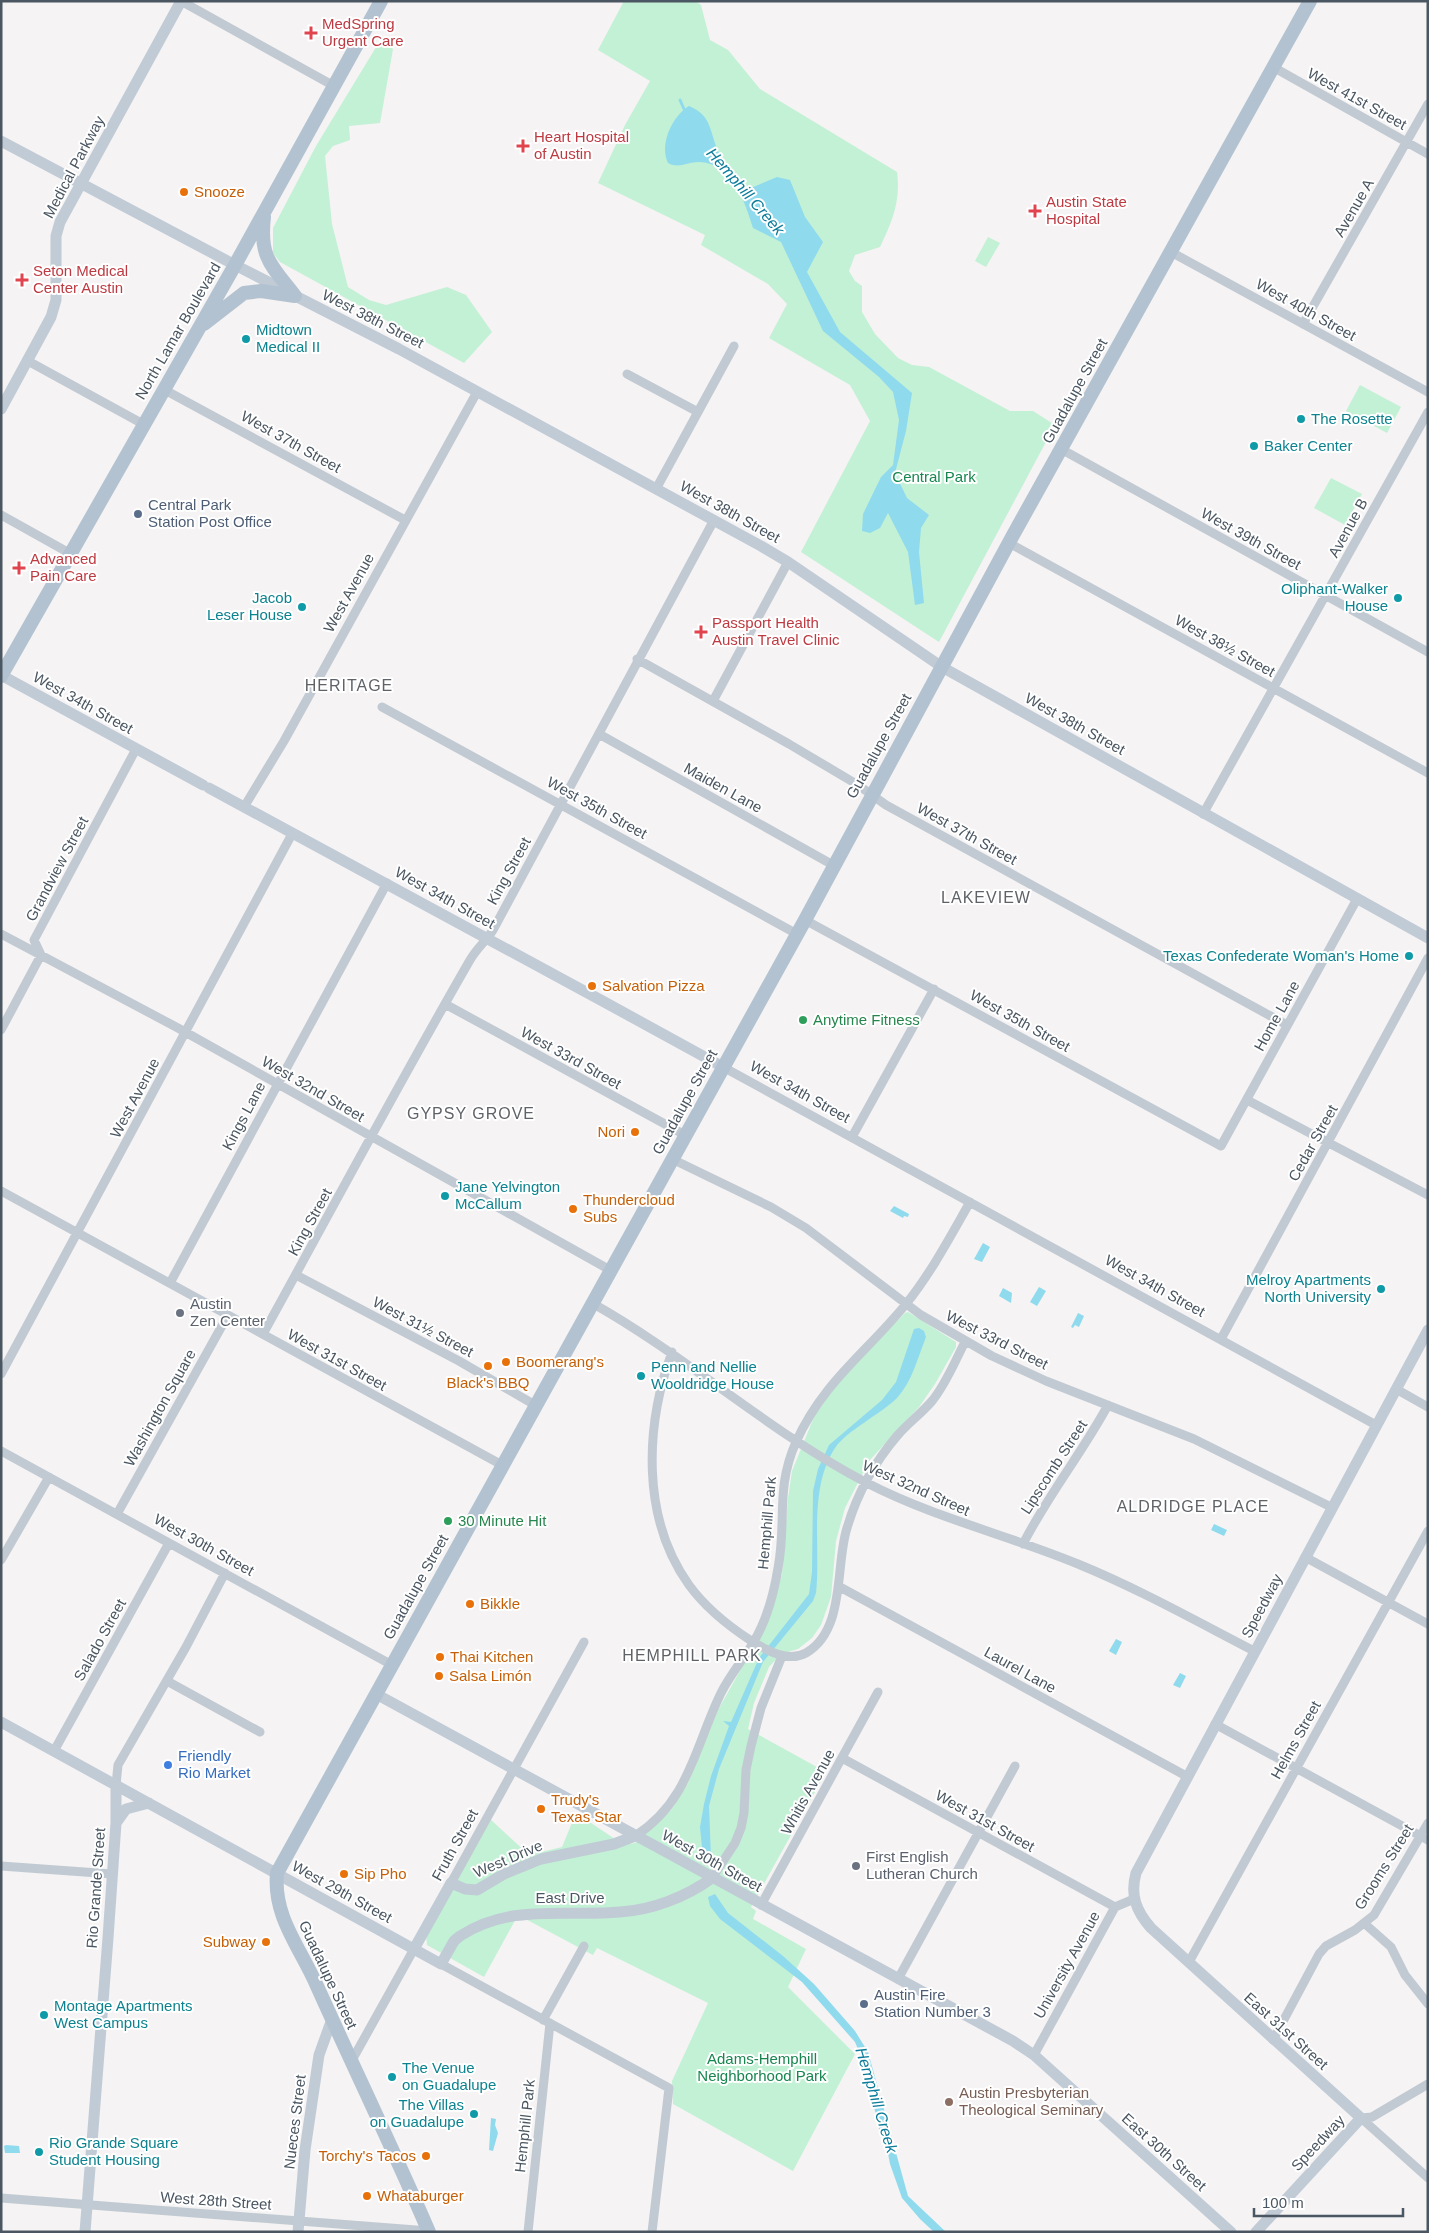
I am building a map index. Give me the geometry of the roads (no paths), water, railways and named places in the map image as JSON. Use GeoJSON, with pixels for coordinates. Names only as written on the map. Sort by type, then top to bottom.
{"type":"FeatureCollection","features":[{"type":"Feature","properties":{"kind":"main road","name":"North Lamar Boulevard"},"geometry":{"type":"LineString","coordinates":[[1,676],[234,266],[381,1]]}},
{"type":"Feature","properties":{"kind":"main road","name":"Guadalupe Street"},"geometry":{"type":"LineString","coordinates":[[429,2231],[332,2019],[279,1910],[276,1888],[277,1873],[805,920],[1061,449],[1310,1]]}},
{"type":"Feature","properties":{"kind":"main road"},"geometry":{"type":"LineString","coordinates":[[264,212],[262,240],[265,255],[295,296]]}},
{"type":"Feature","properties":{"kind":"main road"},"geometry":{"type":"LineString","coordinates":[[199,327],[241,294],[261,291],[295,296]]}},
{"type":"Feature","properties":{"kind":"street"},"geometry":{"type":"LineString","coordinates":[[181,1],[334,86]]}},
{"type":"Feature","properties":{"kind":"street","name":"Medical Parkway"},"geometry":{"type":"LineString","coordinates":[[1,408],[51,317],[56,300],[56,236],[60,222],[181,1]]}},
{"type":"Feature","properties":{"kind":"street","name":"West 41st Street"},"geometry":{"type":"LineString","coordinates":[[1273,67],[1428,154]]}},
{"type":"Feature","properties":{"kind":"street","name":"Avenue A"},"geometry":{"type":"LineString","coordinates":[[1303,324],[1428,104]]}},
{"type":"Feature","properties":{"kind":"street","name":"West 38th Street"},"geometry":{"type":"LineString","coordinates":[[1,141],[234,266],[399,349],[714,520],[788,562],[942,667],[1428,938]]}},
{"type":"Feature","properties":{"kind":"street","name":"West 40th Street"},"geometry":{"type":"LineString","coordinates":[[1171,252],[1428,392]]}},
{"type":"Feature","properties":{"kind":"street"},"geometry":{"type":"LineString","coordinates":[[656,489],[734,346]]}},
{"type":"Feature","properties":{"kind":"street"},"geometry":{"type":"LineString","coordinates":[[28,361],[144,424]]}},
{"type":"Feature","properties":{"kind":"street"},"geometry":{"type":"LineString","coordinates":[[627,374],[698,412]]}},
{"type":"Feature","properties":{"kind":"street","name":"West 37th Street"},"geometry":{"type":"LineString","coordinates":[[163,389],[405,520]]}},
{"type":"Feature","properties":{"kind":"street","name":"West Avenue"},"geometry":{"type":"LineString","coordinates":[[244,807],[284,742],[477,392]]}},
{"type":"Feature","properties":{"kind":"street","name":"Avenue B"},"geometry":{"type":"LineString","coordinates":[[1203,814],[1428,412]]}},
{"type":"Feature","properties":{"kind":"street","name":"West 39th Street"},"geometry":{"type":"LineString","coordinates":[[1061,449],[1428,652]]}},
{"type":"Feature","properties":{"kind":"street"},"geometry":{"type":"LineString","coordinates":[[1,515],[71,554]]}},
{"type":"Feature","properties":{"kind":"street","name":"King Street"},"geometry":{"type":"LineString","coordinates":[[263,1334],[478,945],[488,938],[714,520]]}},
{"type":"Feature","properties":{"kind":"street","name":"West 38½ Street"},"geometry":{"type":"LineString","coordinates":[[1009,544],[1428,773]]}},
{"type":"Feature","properties":{"kind":"street"},"geometry":{"type":"LineString","coordinates":[[713,702],[788,562]]}},
{"type":"Feature","properties":{"kind":"street","name":"West 37th Street"},"geometry":{"type":"LineString","coordinates":[[637,660],[872,794],[886,805],[1287,1025]]}},
{"type":"Feature","properties":{"kind":"street","name":"West 34th Street"},"geometry":{"type":"LineString","coordinates":[[1,676],[488,938],[1376,1425]]}},
{"type":"Feature","properties":{"kind":"street","name":"West 35th Street"},"geometry":{"type":"LineString","coordinates":[[382,707],[797,934]]}},
{"type":"Feature","properties":{"kind":"street","name":"Maiden Lane"},"geometry":{"type":"LineString","coordinates":[[599,734],[834,866]]}},
{"type":"Feature","properties":{"kind":"street","name":"Grandview Street"},"geometry":{"type":"LineString","coordinates":[[41,955],[34,940],[136,749]]}},
{"type":"Feature","properties":{"kind":"street","name":"West Avenue"},"geometry":{"type":"LineString","coordinates":[[1,1374],[5,1357],[79,1233],[292,834]]}},
{"type":"Feature","properties":{"kind":"street","name":"Kings Lane"},"geometry":{"type":"LineString","coordinates":[[170,1283],[387,883]]}},
{"type":"Feature","properties":{"kind":"street","name":"Home Lane"},"geometry":{"type":"LineString","coordinates":[[1222,1146],[1357,899]]}},
{"type":"Feature","properties":{"kind":"street","name":"West 35th Street"},"geometry":{"type":"LineString","coordinates":[[805,920],[1222,1146]]}},
{"type":"Feature","properties":{"kind":"street","name":"West 32nd Street"},"geometry":{"type":"LineString","coordinates":[[1,934],[186,1032],[610,1270]]}},
{"type":"Feature","properties":{"kind":"street"},"geometry":{"type":"LineString","coordinates":[[1,1030],[41,955]]}},
{"type":"Feature","properties":{"kind":"street","name":"Cedar Street"},"geometry":{"type":"LineString","coordinates":[[1221,1339],[1428,958]]}},
{"type":"Feature","properties":{"kind":"street"},"geometry":{"type":"LineString","coordinates":[[852,1137],[934,989]]}},
{"type":"Feature","properties":{"kind":"street","name":"West 33rd Street"},"geometry":{"type":"LineString","coordinates":[[445,1004],[685,1135]]}},
{"type":"Feature","properties":{"kind":"street"},"geometry":{"type":"LineString","coordinates":[[1247,1100],[1428,1195]]}},
{"type":"Feature","properties":{"kind":"street","name":"West 33rd Street"},"geometry":{"type":"LineString","coordinates":[[672,1159],[771,1207],[806,1228],[921,1315],[965,1342],[1015,1367],[1194,1439],[1331,1507]]}},
{"type":"Feature","properties":{"kind":"street","name":"West 31st Street"},"geometry":{"type":"LineString","coordinates":[[1,1191],[502,1466]]}},
{"type":"Feature","properties":{"kind":"street","name":"Hemphill Park"},"geometry":{"type":"LineString","coordinates":[[635,1836],[658,1819],[688,1775],[721,1693],[754,1642],[769,1605],[779,1566],[783,1486],[787,1465],[796,1441],[831,1384],[906,1304],[932,1267],[970,1202]]}},
{"type":"Feature","properties":{"kind":"street","name":"West 31½ Street"},"geometry":{"type":"LineString","coordinates":[[296,1275],[459,1361],[535,1405]]}},
{"type":"Feature","properties":{"kind":"street","name":"West 32nd Street"},"geometry":{"type":"LineString","coordinates":[[592,1303],[672,1352],[738,1402],[796,1441],[865,1482],[928,1511],[1023,1544],[1114,1579],[1254,1651]]}},
{"type":"Feature","properties":{"kind":"street","name":"Washington Square"},"geometry":{"type":"LineString","coordinates":[[117,1514],[228,1315]]}},
{"type":"Feature","properties":{"kind":"street","name":"Speedway"},"geometry":{"type":"LineString","coordinates":[[1134,1899],[1132,1889],[1136,1873],[1331,1507],[1428,1330]]}},
{"type":"Feature","properties":{"kind":"street"},"geometry":{"type":"LineString","coordinates":[[672,1352],[657,1400],[653,1424],[653,1480],[664,1534],[676,1564],[701,1600],[733,1628],[773,1652],[798,1656],[814,1647],[827,1627],[840,1587],[840,1557],[847,1529],[865,1482],[899,1434],[933,1400],[965,1342]]}},
{"type":"Feature","properties":{"kind":"street"},"geometry":{"type":"LineString","coordinates":[[1396,1389],[1428,1407]]}},
{"type":"Feature","properties":{"kind":"street","name":"Lipscomb Street"},"geometry":{"type":"LineString","coordinates":[[1023,1544],[1047,1500],[1091,1436],[1108,1405]]}},
{"type":"Feature","properties":{"kind":"street","name":"West 30th Street"},"geometry":{"type":"LineString","coordinates":[[1,1451],[392,1665]]}},
{"type":"Feature","properties":{"kind":"street"},"geometry":{"type":"LineString","coordinates":[[1,1560],[49,1477]]}},
{"type":"Feature","properties":{"kind":"street","name":"Helms Street"},"geometry":{"type":"LineString","coordinates":[[1189,1962],[1428,1531]]}},
{"type":"Feature","properties":{"kind":"street","name":"Salado Street"},"geometry":{"type":"LineString","coordinates":[[54,1751],[169,1543]]}},
{"type":"Feature","properties":{"kind":"street"},"geometry":{"type":"LineString","coordinates":[[1305,1557],[1428,1624]]}},
{"type":"Feature","properties":{"kind":"street","name":"Rio Grande Street"},"geometry":{"type":"LineString","coordinates":[[84,2232],[116,1823],[118,1765],[167,1681],[225,1573]]}},
{"type":"Feature","properties":{"kind":"street","name":"Laurel Lane"},"geometry":{"type":"LineString","coordinates":[[840,1587],[1188,1777]]}},
{"type":"Feature","properties":{"kind":"street","name":"Fruth Street"},"geometry":{"type":"LineString","coordinates":[[351,2062],[584,1642]]}},
{"type":"Feature","properties":{"kind":"street"},"geometry":{"type":"LineString","coordinates":[[712,1878],[735,1844],[741,1828],[744,1814],[746,1770],[773,1652]]}},
{"type":"Feature","properties":{"kind":"street"},"geometry":{"type":"LineString","coordinates":[[167,1681],[260,1732]]}},
{"type":"Feature","properties":{"kind":"street","name":"Whitis Avenue"},"geometry":{"type":"LineString","coordinates":[[761,1905],[878,1692]]}},
{"type":"Feature","properties":{"kind":"street","name":"West 30th Street"},"geometry":{"type":"LineString","coordinates":[[376,1694],[1012,2041],[1034,2055]]}},
{"type":"Feature","properties":{"kind":"street","name":"West 29th Street"},"geometry":{"type":"LineString","coordinates":[[1,1722],[669,2088],[652,2232]]}},
{"type":"Feature","properties":{"kind":"street"},"geometry":{"type":"LineString","coordinates":[[1215,1724],[1424,1838]]}},
{"type":"Feature","properties":{"kind":"street","name":"West 31st Street"},"geometry":{"type":"LineString","coordinates":[[842,1758],[1115,1907]]}},
{"type":"Feature","properties":{"kind":"street"},"geometry":{"type":"LineString","coordinates":[[898,1979],[1015,1766]]}},
{"type":"Feature","properties":{"kind":"street"},"geometry":{"type":"LineString","coordinates":[[116,1823],[126,1809],[149,1803]]}},
{"type":"Feature","properties":{"kind":"street","name":"Grooms Street"},"geometry":{"type":"LineString","coordinates":[[1273,2040],[1319,1954],[1326,1946],[1374,1915],[1424,1838],[1428,1823]]}},
{"type":"Feature","properties":{"kind":"street","name":"West Drive"},"geometry":{"type":"LineString","coordinates":[[451,1883],[465,1889],[477,1890],[504,1874],[541,1859],[606,1846],[635,1836]]}},
{"type":"Feature","properties":{"kind":"street"},"geometry":{"type":"LineString","coordinates":[[1,1866],[112,1874]]}},
{"type":"Feature","properties":{"kind":"street","name":"East Drive"},"geometry":{"type":"LineString","coordinates":[[442,1964],[454,1941],[460,1936],[511,1915],[633,1910],[694,1891],[712,1878]]}},
{"type":"Feature","properties":{"kind":"street","name":"East 31st Street"},"geometry":{"type":"LineString","coordinates":[[1134,1899],[1146,1922],[1273,2040],[1428,2178]]}},
{"type":"Feature","properties":{"kind":"street","name":"University Avenue"},"geometry":{"type":"LineString","coordinates":[[1034,2055],[1115,1907],[1134,1899]]}},
{"type":"Feature","properties":{"kind":"street"},"geometry":{"type":"LineString","coordinates":[[1364,1923],[1391,1947],[1405,1975],[1428,2004]]}},
{"type":"Feature","properties":{"kind":"street","name":"Hemphill Park"},"geometry":{"type":"LineString","coordinates":[[528,2232],[547,2021],[584,1946]]}},
{"type":"Feature","properties":{"kind":"street","name":"Nueces Street"},"geometry":{"type":"LineString","coordinates":[[299,2226],[305,2150],[318,2055],[332,2019]]}},
{"type":"Feature","properties":{"kind":"street","name":"East 30th Street"},"geometry":{"type":"LineString","coordinates":[[1034,2055],[1231,2232]]}},
{"type":"Feature","properties":{"kind":"street"},"geometry":{"type":"LineString","coordinates":[[1361,2118],[1372,2117],[1428,2084]]}},
{"type":"Feature","properties":{"kind":"street","name":"Speedway"},"geometry":{"type":"LineString","coordinates":[[1256,2232],[1361,2118]]}},
{"type":"Feature","properties":{"kind":"street","name":"West 28th Street"},"geometry":{"type":"LineString","coordinates":[[1,2198],[299,2226],[429,2231]]}},
{"type":"Feature","properties":{"kind":"water"},"geometry":{"type":"Polygon","coordinates":[[[689,106],[697,110],[706,120],[722,158],[746,190],[777,177],[790,180],[805,217],[823,242],[807,272],[840,332],[912,393],[906,431],[895,473],[907,498],[929,515],[921,528],[919,552],[924,603],[915,605],[908,552],[888,513],[880,528],[870,533],[862,531],[863,514],[881,477],[893,465],[899,420],[893,392],[879,377],[823,331],[781,242],[753,228],[741,196],[728,176],[710,164],[695,162],[672,165],[668,163],[665,148],[666,140],[677,117],[689,106]]]}},
{"type":"Feature","properties":{"kind":"water"},"geometry":{"type":"Polygon","coordinates":[[[894,1206],[909,1214],[908,1217],[904,1216],[903,1218],[890,1211],[894,1206]]]}},
{"type":"Feature","properties":{"kind":"water"},"geometry":{"type":"Polygon","coordinates":[[[983,1243],[990,1247],[982,1262],[974,1259],[983,1243]]]}},
{"type":"Feature","properties":{"kind":"water"},"geometry":{"type":"Polygon","coordinates":[[[1039,1287],[1046,1291],[1037,1306],[1030,1302],[1039,1287]]]}},
{"type":"Feature","properties":{"kind":"water"},"geometry":{"type":"Polygon","coordinates":[[[1003,1288],[1012,1293],[1011,1303],[999,1296],[1003,1288]]]}},
{"type":"Feature","properties":{"kind":"water"},"geometry":{"type":"Polygon","coordinates":[[[1078,1313],[1084,1316],[1079,1327],[1075,1325],[1073,1328],[1071,1327],[1078,1313]]]}},
{"type":"Feature","properties":{"kind":"water"},"geometry":{"type":"Polygon","coordinates":[[[919,1328],[924,1331],[926,1337],[907,1385],[890,1404],[847,1435],[835,1448],[827,1464],[821,1481],[818,1500],[816,1593],[813,1601],[763,1662],[719,1769],[709,1806],[711,1857],[703,1858],[700,1827],[711,1776],[729,1726],[723,1721],[731,1722],[759,1658],[809,1594],[812,1572],[813,1491],[818,1469],[829,1445],[882,1400],[896,1382],[914,1329],[919,1328]]]}},
{"type":"Feature","properties":{"kind":"water"},"geometry":{"type":"Polygon","coordinates":[[[1214,1524],[1227,1530],[1224,1536],[1211,1530],[1214,1524]]]}},
{"type":"Feature","properties":{"kind":"water"},"geometry":{"type":"Polygon","coordinates":[[[1116,1639],[1122,1642],[1116,1655],[1109,1651],[1116,1639]]]}},
{"type":"Feature","properties":{"kind":"water"},"geometry":{"type":"Polygon","coordinates":[[[1180,1673],[1186,1676],[1180,1688],[1173,1685],[1180,1673]]]}},
{"type":"Feature","properties":{"kind":"water"},"geometry":{"type":"Polygon","coordinates":[[[715,1894],[728,1913],[783,1956],[814,1984],[855,2031],[868,2052],[908,2196],[946,2232],[934,2232],[902,2198],[890,2164],[886,2143],[879,2129],[865,2066],[855,2042],[802,1982],[720,1919],[710,1906],[708,1897],[715,1894]]]}},
{"type":"Feature","properties":{"kind":"water"},"geometry":{"type":"Polygon","coordinates":[[[491,2118],[496,2119],[495,2125],[498,2133],[493,2151],[489,2150],[491,2118]]]}},
{"type":"Feature","properties":{"kind":"water"},"geometry":{"type":"Polygon","coordinates":[[[4,2146],[19,2146],[20,2153],[5,2153],[4,2146]]]}},
{"type":"Feature","properties":{"kind":"waterway","name":"Hemphill Creek"},"geometry":{"type":"LineString","coordinates":[[680,100],[684,109]]}},
{"type":"Feature","properties":{"kind":"place","name":"MedSpring Urgent Care"},"geometry":{"type":"Point","coordinates":[311,33]}},
{"type":"Feature","properties":{"kind":"place","name":"Heart Hospital of Austin"},"geometry":{"type":"Point","coordinates":[523,146]}},
{"type":"Feature","properties":{"kind":"place","name":"Snooze"},"geometry":{"type":"Point","coordinates":[184,192]}},
{"type":"Feature","properties":{"kind":"place","name":"Austin State Hospital"},"geometry":{"type":"Point","coordinates":[1035,211]}},
{"type":"Feature","properties":{"kind":"place","name":"Seton Medical Center Austin"},"geometry":{"type":"Point","coordinates":[22,280]}},
{"type":"Feature","properties":{"kind":"place","name":"Midtown Medical II"},"geometry":{"type":"Point","coordinates":[246,339]}},
{"type":"Feature","properties":{"kind":"place","name":"The Rosette"},"geometry":{"type":"Point","coordinates":[1301,419]}},
{"type":"Feature","properties":{"kind":"place","name":"Baker Center"},"geometry":{"type":"Point","coordinates":[1254,446]}},
{"type":"Feature","properties":{"kind":"place","name":"Central Park Station Post Office"},"geometry":{"type":"Point","coordinates":[138,514]}},
{"type":"Feature","properties":{"kind":"place","name":"Advanced Pain Care"},"geometry":{"type":"Point","coordinates":[19,568]}},
{"type":"Feature","properties":{"kind":"place","name":"Oliphant-Walker House"},"geometry":{"type":"Point","coordinates":[1398,598]}},
{"type":"Feature","properties":{"kind":"place","name":"Jacob Leser House"},"geometry":{"type":"Point","coordinates":[302,607]}},
{"type":"Feature","properties":{"kind":"place","name":"Passport Health Austin Travel Clinic"},"geometry":{"type":"Point","coordinates":[701,632]}},
{"type":"Feature","properties":{"kind":"place","name":"Texas Confederate Woman's Home"},"geometry":{"type":"Point","coordinates":[1409,956]}},
{"type":"Feature","properties":{"kind":"place","name":"Salvation Pizza"},"geometry":{"type":"Point","coordinates":[592,986]}},
{"type":"Feature","properties":{"kind":"place","name":"Anytime Fitness"},"geometry":{"type":"Point","coordinates":[803,1020]}},
{"type":"Feature","properties":{"kind":"place","name":"Nori"},"geometry":{"type":"Point","coordinates":[635,1132]}},
{"type":"Feature","properties":{"kind":"place","name":"Jane Yelvington McCallum"},"geometry":{"type":"Point","coordinates":[445,1196]}},
{"type":"Feature","properties":{"kind":"place","name":"Thundercloud Subs"},"geometry":{"type":"Point","coordinates":[573,1209]}},
{"type":"Feature","properties":{"kind":"place","name":"Melroy Apartments North University"},"geometry":{"type":"Point","coordinates":[1381,1289]}},
{"type":"Feature","properties":{"kind":"place","name":"Austin Zen Center"},"geometry":{"type":"Point","coordinates":[180,1313]}},
{"type":"Feature","properties":{"kind":"place","name":"Boomerang's"},"geometry":{"type":"Point","coordinates":[506,1362]}},
{"type":"Feature","properties":{"kind":"place","name":"Black's BBQ"},"geometry":{"type":"Point","coordinates":[488,1366]}},
{"type":"Feature","properties":{"kind":"place","name":"Penn and Nellie Wooldridge House"},"geometry":{"type":"Point","coordinates":[641,1376]}},
{"type":"Feature","properties":{"kind":"place","name":"30 Minute Hit"},"geometry":{"type":"Point","coordinates":[448,1521]}},
{"type":"Feature","properties":{"kind":"place","name":"Bikkle"},"geometry":{"type":"Point","coordinates":[470,1604]}},
{"type":"Feature","properties":{"kind":"place","name":"Thai Kitchen"},"geometry":{"type":"Point","coordinates":[440,1657]}},
{"type":"Feature","properties":{"kind":"place","name":"Salsa Limón"},"geometry":{"type":"Point","coordinates":[439,1676]}},
{"type":"Feature","properties":{"kind":"place","name":"Friendly Rio Market"},"geometry":{"type":"Point","coordinates":[168,1765]}},
{"type":"Feature","properties":{"kind":"place","name":"Trudy's Texas Star"},"geometry":{"type":"Point","coordinates":[541,1809]}},
{"type":"Feature","properties":{"kind":"place","name":"First English Lutheran Church"},"geometry":{"type":"Point","coordinates":[856,1866]}},
{"type":"Feature","properties":{"kind":"place","name":"Sip Pho"},"geometry":{"type":"Point","coordinates":[344,1874]}},
{"type":"Feature","properties":{"kind":"place","name":"Subway"},"geometry":{"type":"Point","coordinates":[266,1942]}},
{"type":"Feature","properties":{"kind":"place","name":"Austin Fire Station Number 3"},"geometry":{"type":"Point","coordinates":[864,2004]}},
{"type":"Feature","properties":{"kind":"place","name":"Montage Apartments West Campus"},"geometry":{"type":"Point","coordinates":[44,2015]}},
{"type":"Feature","properties":{"kind":"place","name":"The Venue on Guadalupe"},"geometry":{"type":"Point","coordinates":[392,2077]}},
{"type":"Feature","properties":{"kind":"place","name":"Austin Presbyterian Theological Seminary"},"geometry":{"type":"Point","coordinates":[949,2102]}},
{"type":"Feature","properties":{"kind":"place","name":"The Villas on Guadalupe"},"geometry":{"type":"Point","coordinates":[474,2114]}},
{"type":"Feature","properties":{"kind":"place","name":"Rio Grande Square Student Housing"},"geometry":{"type":"Point","coordinates":[39,2152]}},
{"type":"Feature","properties":{"kind":"place","name":"Torchy's Tacos"},"geometry":{"type":"Point","coordinates":[426,2156]}},
{"type":"Feature","properties":{"kind":"place","name":"Whataburger"},"geometry":{"type":"Point","coordinates":[367,2196]}},
{"type":"Feature","properties":{"kind":"district","name":"HERITAGE"},"geometry":{"type":"Point","coordinates":[349,685]}},
{"type":"Feature","properties":{"kind":"district","name":"LAKEVIEW"},"geometry":{"type":"Point","coordinates":[986,897]}},
{"type":"Feature","properties":{"kind":"district","name":"GYPSY GROVE"},"geometry":{"type":"Point","coordinates":[471,1113]}},
{"type":"Feature","properties":{"kind":"district","name":"ALDRIDGE PLACE"},"geometry":{"type":"Point","coordinates":[1193,1506]}},
{"type":"Feature","properties":{"kind":"district","name":"HEMPHILL PARK"},"geometry":{"type":"Point","coordinates":[692,1655]}},
{"type":"Feature","properties":{"kind":"park label","name":"Central Park"},"geometry":{"type":"Point","coordinates":[934,477]}},
{"type":"Feature","properties":{"kind":"park label","name":"Adams-Hemphill Neighborhood Park"},"geometry":{"type":"Point","coordinates":[762,2068]}}]}
